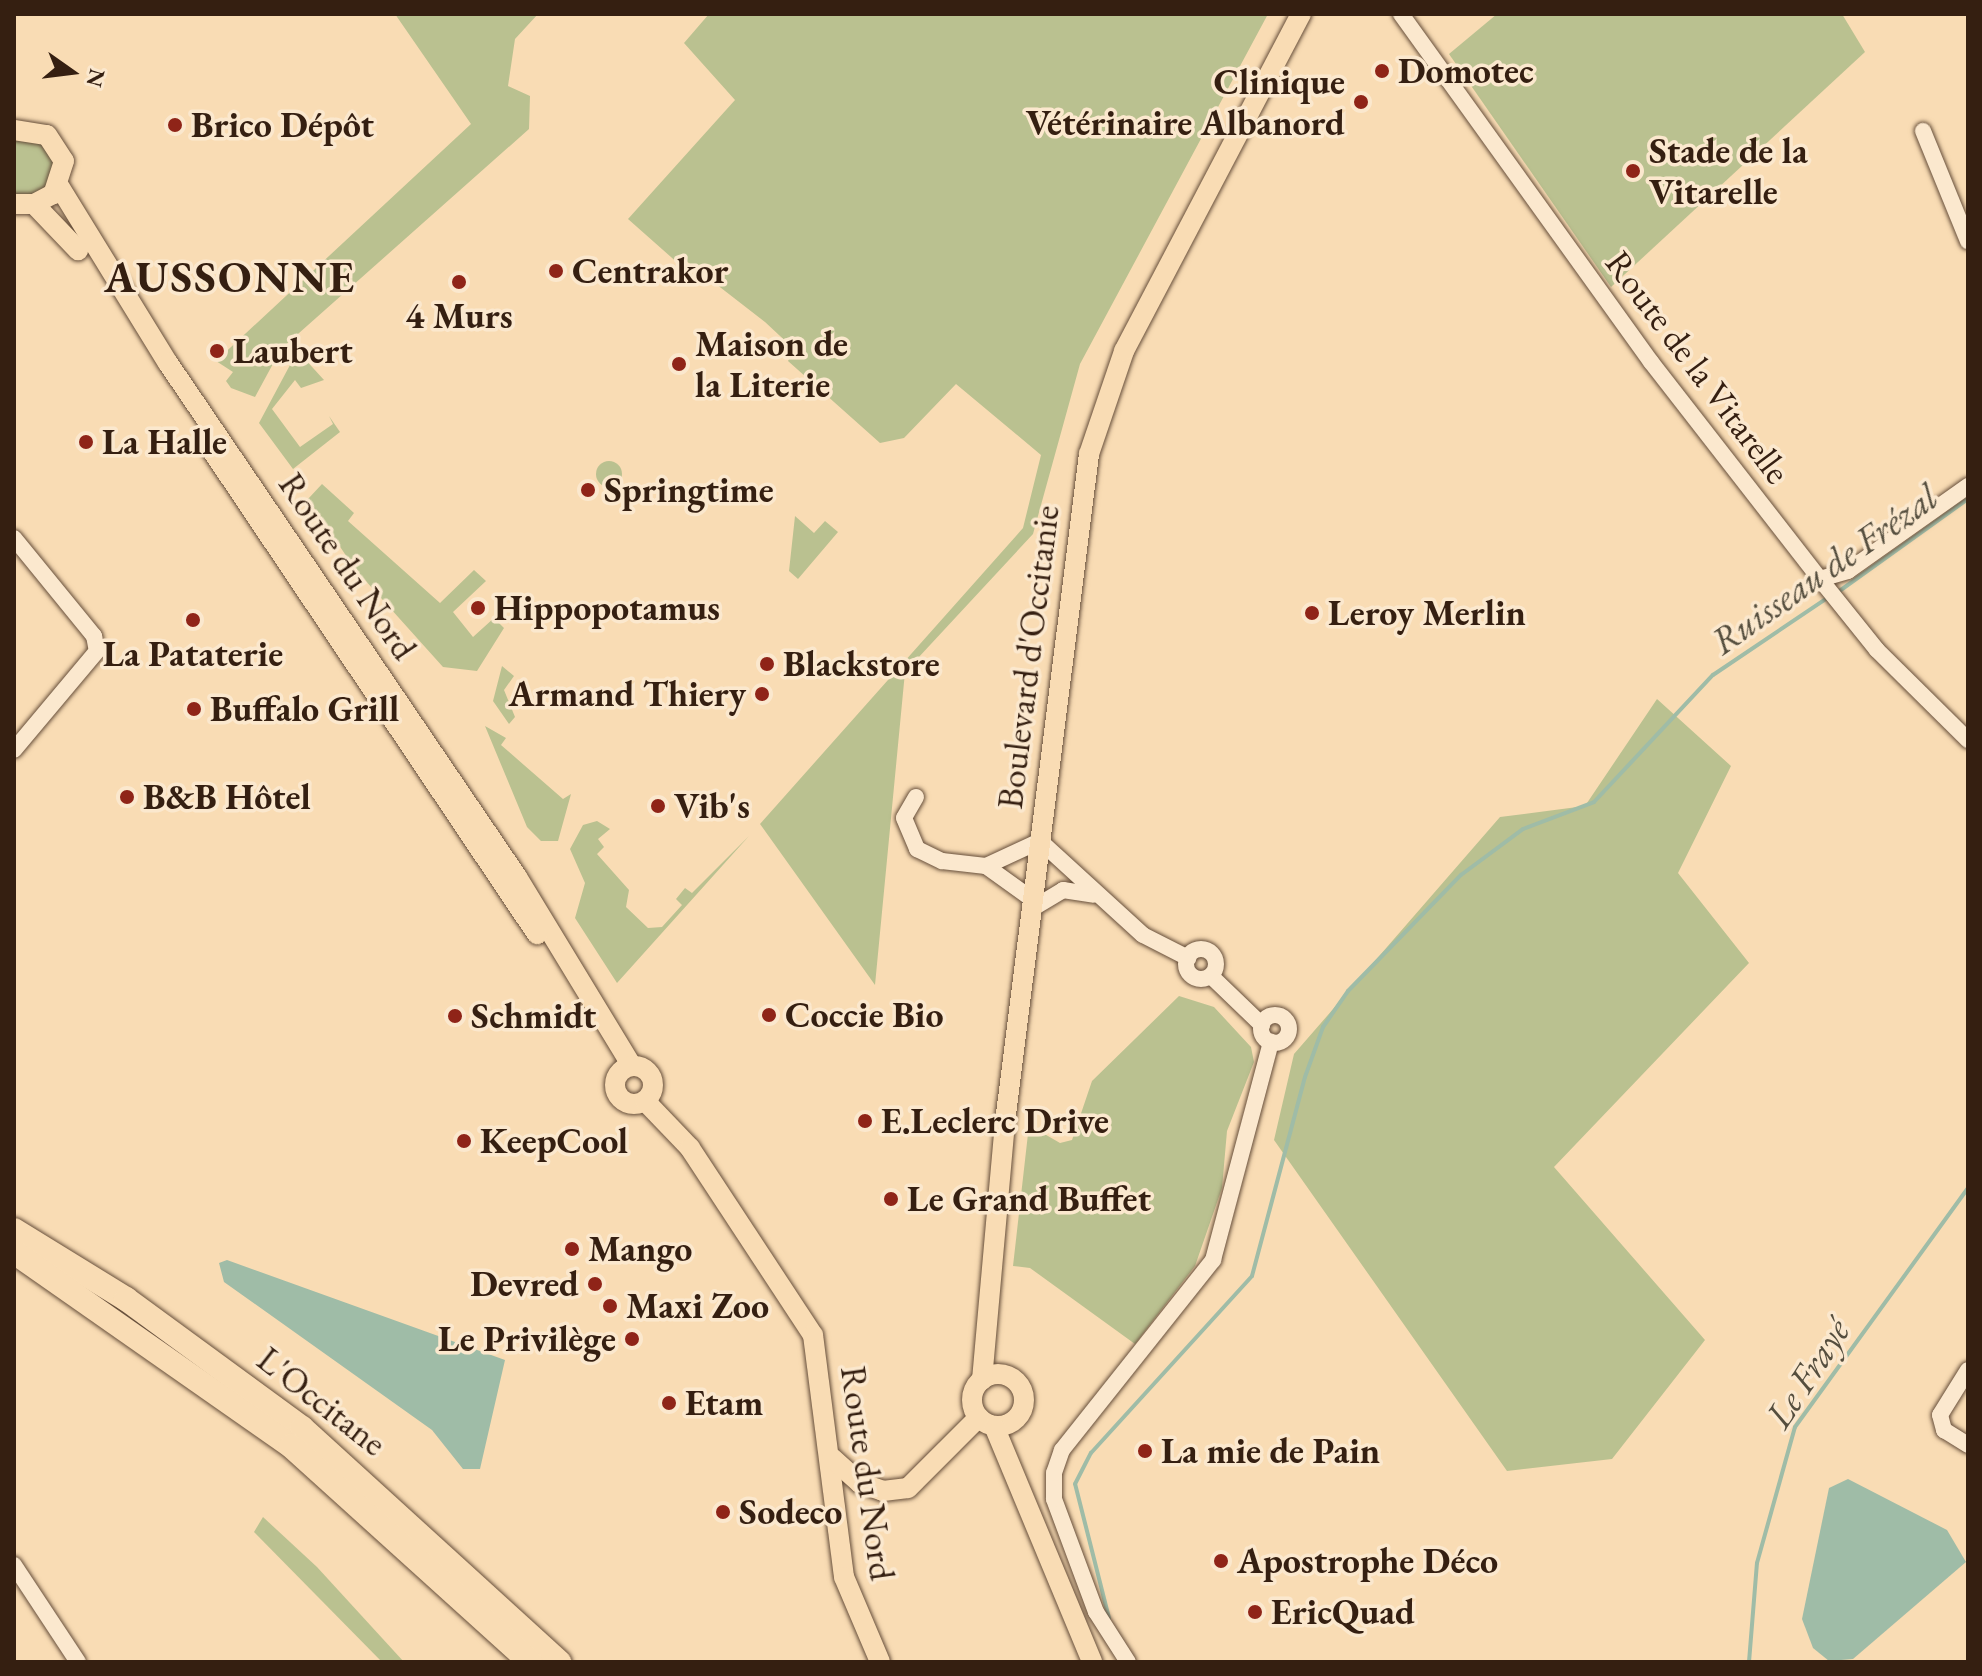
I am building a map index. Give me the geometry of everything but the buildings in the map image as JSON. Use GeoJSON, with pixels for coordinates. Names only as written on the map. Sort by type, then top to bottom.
{"type":"FeatureCollection","features":[{"type":"Feature","properties":{"kind":"highway","name":"L'Occitane"},"geometry":{"type":"LineString","coordinates":[[14,1230],[126,1299],[302,1428],[559,1662]]}},
{"type":"Feature","properties":{"kind":"highway","name":"L'Occitane"},"geometry":{"type":"LineString","coordinates":[[14,1252],[291,1446],[530,1662]]}},
{"type":"Feature","properties":{"kind":"main road","name":"Boulevard d'Occitanie"},"geometry":{"type":"LineString","coordinates":[[1092,1662],[1013,1468],[972,1397],[982,1380],[988,1337],[993,1225],[1078,526],[1106,391],[1298,23],[1313,14]]}},
{"type":"Feature","properties":{"kind":"main road"},"geometry":{"type":"LineString","coordinates":[[18,127],[55,142],[64,161],[59,186],[21,206]]}},
{"type":"Feature","properties":{"kind":"main road","name":"Route du Nord"},"geometry":{"type":"LineString","coordinates":[[59,186],[168,363],[517,877],[627,1068]]}},
{"type":"Feature","properties":{"kind":"main road","name":"Route du Nord"},"geometry":{"type":"LineString","coordinates":[[21,206],[65,230],[627,1068]]}},
{"type":"Feature","properties":{"kind":"main road"},"geometry":{"type":"LineString","coordinates":[[627,1068],[652,1079],[645,1101],[621,1101],[614,1087],[627,1068]]}},
{"type":"Feature","properties":{"kind":"main road","name":"Route du Nord"},"geometry":{"type":"LineString","coordinates":[[645,1101],[690,1148],[807,1323],[819,1355],[844,1577],[880,1662]]}},
{"type":"Feature","properties":{"kind":"main road","name":"Boulevard d'Occitanie"},"geometry":{"type":"LineString","coordinates":[[988,1337],[1003,1375],[1022,1391],[1014,1420],[1013,1468]]}},
{"type":"Feature","properties":{"kind":"main road"},"geometry":{"type":"LineString","coordinates":[[982,1380],[1003,1375]]}},
{"type":"Feature","properties":{"kind":"main road"},"geometry":{"type":"LineString","coordinates":[[832,1458],[860,1483],[883,1491],[908,1488],[986,1422],[1014,1420]]}},
{"type":"Feature","properties":{"kind":"street","name":"Route de la Vitarelle"},"geometry":{"type":"LineString","coordinates":[[1401,14],[1651,362],[1839,602],[1968,740]]}},
{"type":"Feature","properties":{"kind":"street"},"geometry":{"type":"LineString","coordinates":[[1923,131],[1968,241]]}},
{"type":"Feature","properties":{"kind":"street"},"geometry":{"type":"LineString","coordinates":[[1823,582],[1848,571],[1968,486]]}},
{"type":"Feature","properties":{"kind":"street"},"geometry":{"type":"LineString","coordinates":[[14,538],[94,636],[97,651],[14,750]]}},
{"type":"Feature","properties":{"kind":"street"},"geometry":{"type":"LineString","coordinates":[[916,797],[904,818],[917,849],[942,861],[986,866],[1040,841],[1095,896],[1143,935],[1188,958],[1209,951],[1216,966],[1211,976],[1262,1025],[1271,1042],[1213,1260],[1076,1431],[1054,1473],[1054,1499],[1096,1612],[1128,1662]]}},
{"type":"Feature","properties":{"kind":"street"},"geometry":{"type":"LineString","coordinates":[[986,866],[1031,905],[1063,890],[1095,896]]}},
{"type":"Feature","properties":{"kind":"street"},"geometry":{"type":"LineString","coordinates":[[1262,1025],[1272,1015],[1286,1020],[1286,1036],[1271,1042]]}},
{"type":"Feature","properties":{"kind":"street"},"geometry":{"type":"LineString","coordinates":[[1968,1370],[1940,1415],[1944,1430],[1968,1445]]}},
{"type":"Feature","properties":{"kind":"street"},"geometry":{"type":"LineString","coordinates":[[14,1565],[78,1662]]}},
{"type":"Feature","properties":{"kind":"shaded area"},"geometry":{"type":"Polygon","coordinates":[[[395,14],[538,14],[515,39],[508,86],[530,96],[529,129],[281,349],[255,397],[231,388],[226,381],[233,372],[216,361],[471,124],[395,14]]]}},
{"type":"Feature","properties":{"kind":"shaded area"},"geometry":{"type":"Polygon","coordinates":[[[709,14],[1268,14],[1080,364],[1033,534],[905,672],[875,985],[760,824],[1023,528],[1041,455],[956,384],[904,438],[880,443],[788,361],[794,349],[765,322],[685,260],[680,265],[628,219],[735,100],[684,43],[709,14]]]}},
{"type":"Feature","properties":{"kind":"shaded area","name":"Stade de la Vitarelle"},"geometry":{"type":"Polygon","coordinates":[[[1497,14],[1842,14],[1865,52],[1611,287],[1449,54],[1497,14]]]}},
{"type":"Feature","properties":{"kind":"shaded area"},"geometry":{"type":"Polygon","coordinates":[[[14,139],[38,139],[54,156],[53,180],[36,196],[14,196],[14,139]]]}},
{"type":"Feature","properties":{"kind":"shaded area"},"geometry":{"type":"Polygon","coordinates":[[[303,357],[324,380],[301,388],[295,380],[272,409],[300,447],[333,424],[329,416],[340,432],[293,469],[259,423],[290,365],[303,357]]]}},
{"type":"Feature","properties":{"kind":"shaded area"},"geometry":{"type":"Polygon","coordinates":[[[609,461],[618,465],[622,474],[618,483],[609,487],[600,483],[596,474],[600,465],[609,461]]]}},
{"type":"Feature","properties":{"kind":"shaded area"},"geometry":{"type":"Polygon","coordinates":[[[322,484],[354,513],[348,521],[440,603],[474,570],[486,581],[453,612],[473,637],[494,618],[504,628],[477,671],[443,667],[355,569],[308,499],[322,484]]]}},
{"type":"Feature","properties":{"kind":"shaded area"},"geometry":{"type":"Polygon","coordinates":[[[795,516],[814,533],[825,521],[838,532],[798,579],[789,571],[795,516]]]}},
{"type":"Feature","properties":{"kind":"shaded area"},"geometry":{"type":"Polygon","coordinates":[[[502,666],[514,676],[504,690],[515,717],[509,724],[493,701],[502,666]]]}},
{"type":"Feature","properties":{"kind":"shaded area"},"geometry":{"type":"Polygon","coordinates":[[[1657,699],[1731,766],[1678,873],[1749,963],[1554,1167],[1705,1340],[1612,1459],[1507,1471],[1274,1140],[1294,1054],[1500,817],[1585,806],[1657,699]]]}},
{"type":"Feature","properties":{"kind":"shaded area"},"geometry":{"type":"Polygon","coordinates":[[[485,726],[506,738],[501,745],[563,799],[571,794],[558,841],[541,841],[527,827],[485,726]]]}},
{"type":"Feature","properties":{"kind":"shaded area"},"geometry":{"type":"Polygon","coordinates":[[[597,821],[610,829],[598,839],[604,847],[597,854],[629,890],[626,907],[648,928],[662,927],[682,905],[676,899],[685,888],[692,893],[749,836],[617,983],[575,918],[585,883],[570,849],[583,825],[597,821]]]}},
{"type":"Feature","properties":{"kind":"shaded area"},"geometry":{"type":"Polygon","coordinates":[[[1179,996],[1214,1007],[1251,1047],[1254,1062],[1227,1131],[1222,1188],[1195,1266],[1135,1344],[1030,1268],[1013,1266],[1029,1125],[1060,1143],[1072,1140],[1092,1081],[1179,996]]]}},
{"type":"Feature","properties":{"kind":"shaded area"},"geometry":{"type":"Polygon","coordinates":[[[227,1260],[505,1360],[480,1469],[463,1469],[432,1430],[224,1282],[219,1263],[227,1260]]]}},
{"type":"Feature","properties":{"kind":"shaded area"},"geometry":{"type":"Polygon","coordinates":[[[1848,1479],[1947,1530],[1966,1562],[1853,1659],[1829,1661],[1813,1648],[1802,1619],[1829,1488],[1848,1479]]]}},
{"type":"Feature","properties":{"kind":"shaded area"},"geometry":{"type":"Polygon","coordinates":[[[263,1517],[317,1567],[404,1662],[382,1662],[254,1532],[263,1517]]]}},
{"type":"Feature","properties":{"kind":"waterway","name":"Ruisseau de Frézal"},"geometry":{"type":"LineString","coordinates":[[1838,592],[1968,499]]}},
{"type":"Feature","properties":{"kind":"waterway","name":"Ruisseau de Frézal"},"geometry":{"type":"LineString","coordinates":[[1109,1618],[1075,1484],[1091,1453],[1252,1276],[1305,1077],[1323,1027],[1348,991],[1461,875],[1523,829],[1594,802],[1713,675],[1827,598]]}},
{"type":"Feature","properties":{"kind":"waterway","name":"Le Frayé"},"geometry":{"type":"LineString","coordinates":[[1749,1662],[1757,1563],[1795,1427],[1968,1188]]}},
{"type":"Feature","properties":{"kind":"place","name":"Domotec"},"geometry":{"type":"Point","coordinates":[1382,71]}},
{"type":"Feature","properties":{"kind":"place","name":"Clinique Vétérinaire Albanord"},"geometry":{"type":"Point","coordinates":[1361,102]}},
{"type":"Feature","properties":{"kind":"place","name":"Brico Dépôt"},"geometry":{"type":"Point","coordinates":[175,125]}},
{"type":"Feature","properties":{"kind":"place","name":"Stade de la Vitarelle"},"geometry":{"type":"Point","coordinates":[1633,171]}},
{"type":"Feature","properties":{"kind":"place","name":"Centrakor"},"geometry":{"type":"Point","coordinates":[556,271]}},
{"type":"Feature","properties":{"kind":"place","name":"4 Murs"},"geometry":{"type":"Point","coordinates":[459,282]}},
{"type":"Feature","properties":{"kind":"place","name":"Laubert"},"geometry":{"type":"Point","coordinates":[217,351]}},
{"type":"Feature","properties":{"kind":"place","name":"Maison de la Literie"},"geometry":{"type":"Point","coordinates":[679,364]}},
{"type":"Feature","properties":{"kind":"place","name":"La Halle"},"geometry":{"type":"Point","coordinates":[86,442]}},
{"type":"Feature","properties":{"kind":"place","name":"Springtime"},"geometry":{"type":"Point","coordinates":[588,490]}},
{"type":"Feature","properties":{"kind":"place","name":"Hippopotamus"},"geometry":{"type":"Point","coordinates":[478,608]}},
{"type":"Feature","properties":{"kind":"place","name":"Leroy Merlin"},"geometry":{"type":"Point","coordinates":[1312,613]}},
{"type":"Feature","properties":{"kind":"place","name":"La Pataterie"},"geometry":{"type":"Point","coordinates":[193,620]}},
{"type":"Feature","properties":{"kind":"place","name":"Blackstore"},"geometry":{"type":"Point","coordinates":[767,664]}},
{"type":"Feature","properties":{"kind":"place","name":"Armand Thiery"},"geometry":{"type":"Point","coordinates":[762,694]}},
{"type":"Feature","properties":{"kind":"place","name":"Buffalo Grill"},"geometry":{"type":"Point","coordinates":[194,709]}},
{"type":"Feature","properties":{"kind":"place","name":"B&B Hôtel"},"geometry":{"type":"Point","coordinates":[127,797]}},
{"type":"Feature","properties":{"kind":"place","name":"Vib's"},"geometry":{"type":"Point","coordinates":[658,806]}},
{"type":"Feature","properties":{"kind":"place","name":"Coccie Bio"},"geometry":{"type":"Point","coordinates":[769,1015]}},
{"type":"Feature","properties":{"kind":"place","name":"Schmidt"},"geometry":{"type":"Point","coordinates":[455,1016]}},
{"type":"Feature","properties":{"kind":"place","name":"E.Leclerc Drive"},"geometry":{"type":"Point","coordinates":[865,1121]}},
{"type":"Feature","properties":{"kind":"place","name":"KeepCool"},"geometry":{"type":"Point","coordinates":[464,1141]}},
{"type":"Feature","properties":{"kind":"place","name":"Le Grand Buffet"},"geometry":{"type":"Point","coordinates":[891,1199]}},
{"type":"Feature","properties":{"kind":"place","name":"Mango"},"geometry":{"type":"Point","coordinates":[572,1249]}},
{"type":"Feature","properties":{"kind":"place","name":"Devred"},"geometry":{"type":"Point","coordinates":[595,1284]}},
{"type":"Feature","properties":{"kind":"place","name":"Maxi Zoo"},"geometry":{"type":"Point","coordinates":[610,1306]}},
{"type":"Feature","properties":{"kind":"place","name":"Le Privilège"},"geometry":{"type":"Point","coordinates":[632,1339]}},
{"type":"Feature","properties":{"kind":"place","name":"Etam"},"geometry":{"type":"Point","coordinates":[669,1403]}},
{"type":"Feature","properties":{"kind":"place","name":"La mie de Pain"},"geometry":{"type":"Point","coordinates":[1145,1451]}},
{"type":"Feature","properties":{"kind":"place","name":"Sodeco"},"geometry":{"type":"Point","coordinates":[723,1512]}},
{"type":"Feature","properties":{"kind":"place","name":"Apostrophe Déco"},"geometry":{"type":"Point","coordinates":[1221,1561]}},
{"type":"Feature","properties":{"kind":"place","name":"EricQuad"},"geometry":{"type":"Point","coordinates":[1255,1612]}},
{"type":"Feature","properties":{"kind":"district","name":"AUSSONNE"},"geometry":{"type":"Point","coordinates":[230,277]}}]}
